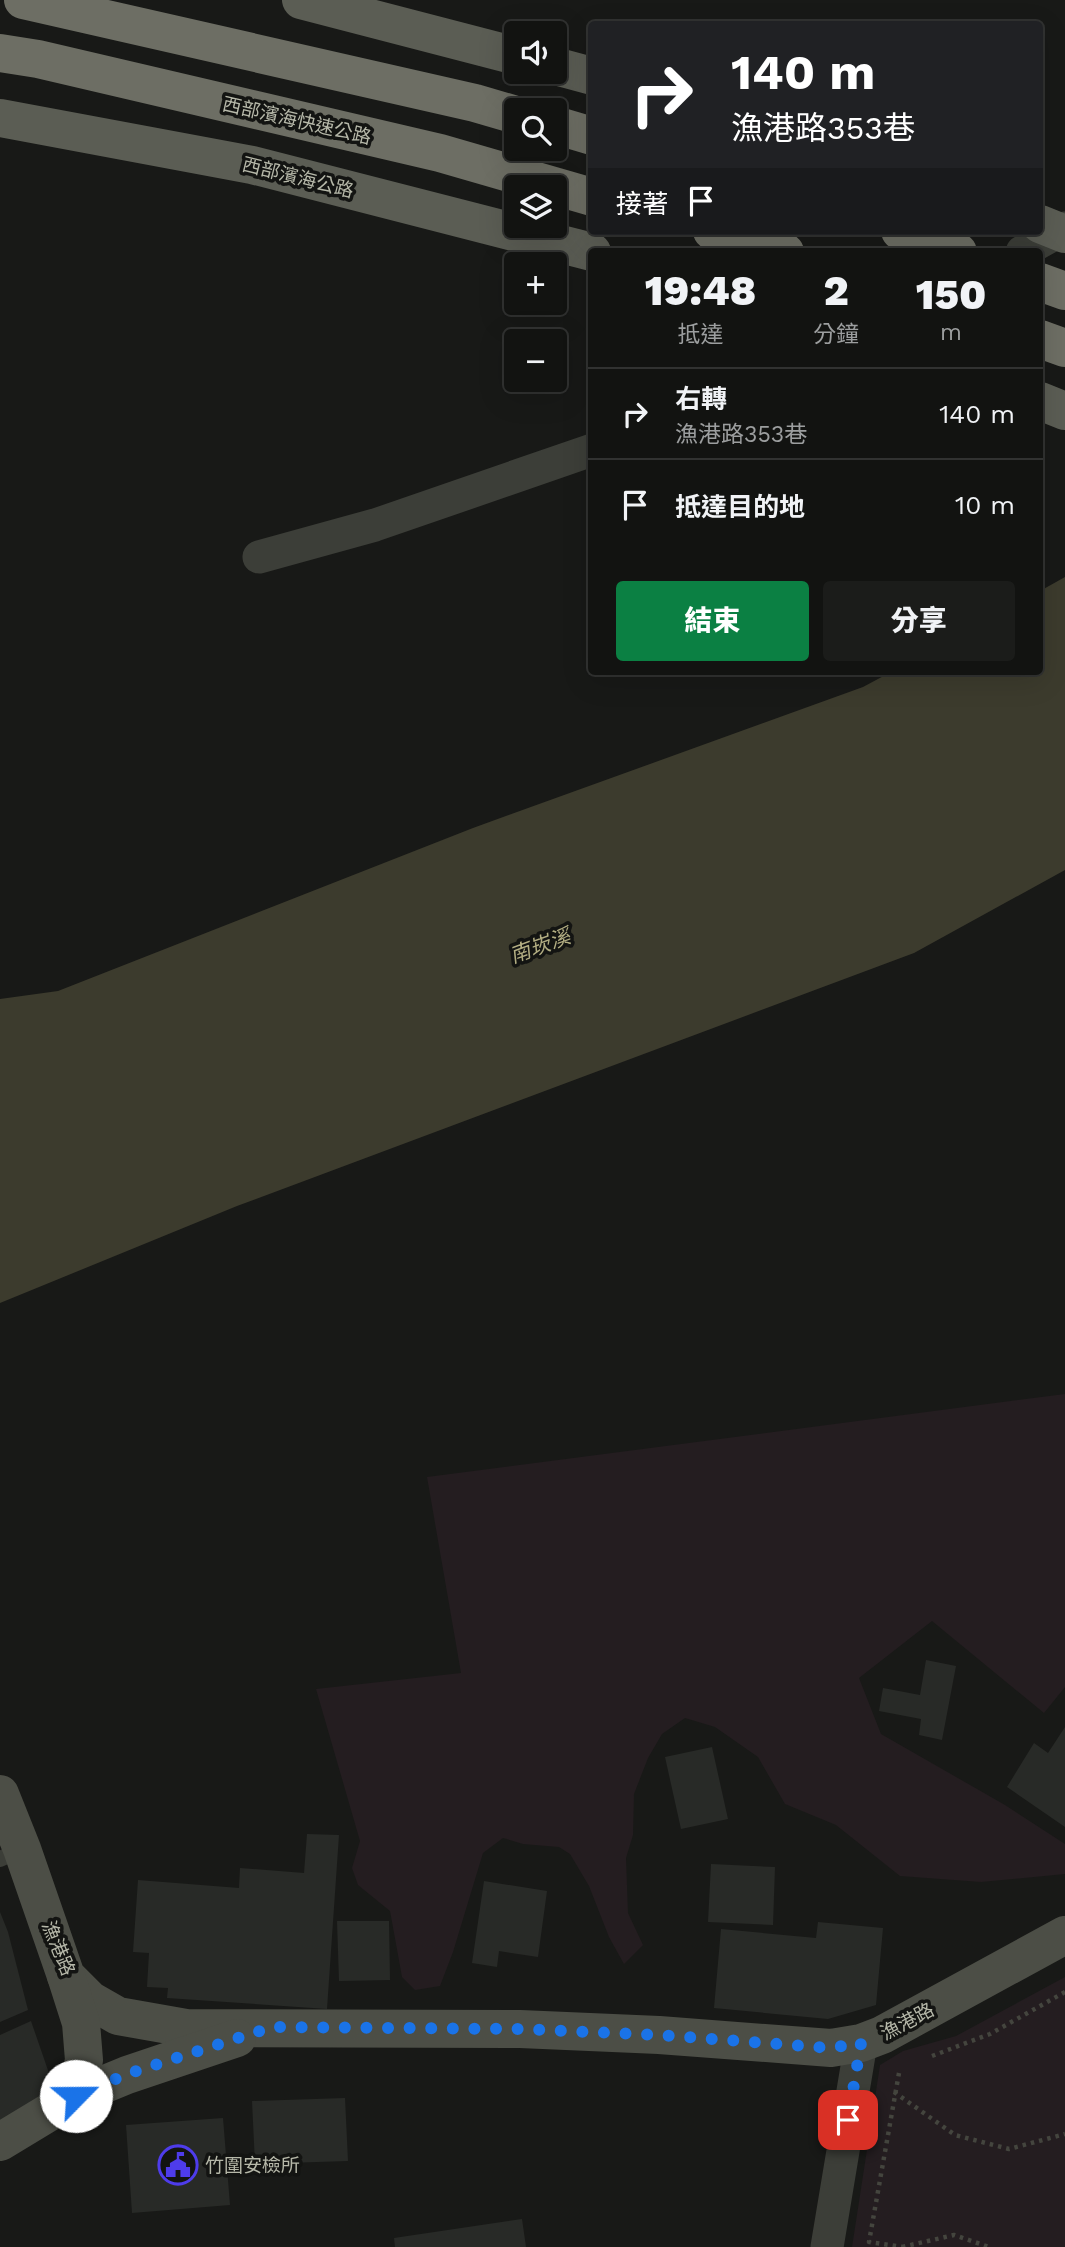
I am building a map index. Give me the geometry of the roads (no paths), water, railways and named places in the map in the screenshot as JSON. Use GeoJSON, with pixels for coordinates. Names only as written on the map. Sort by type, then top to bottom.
{"type":"FeatureCollection","features":[{"type":"Feature","properties":{"kind":"highway"},"geometry":{"type":"LineString","coordinates":[[23,0],[504,111]]}},
{"type":"Feature","properties":{"kind":"highway","name":"西部濱海快速公路"},"geometry":{"type":"LineString","coordinates":[[0,53],[38,59],[440,153],[588,196]]}},
{"type":"Feature","properties":{"kind":"highway"},"geometry":{"type":"LineString","coordinates":[[567,128],[588,134]]}},
{"type":"Feature","properties":{"kind":"highway"},"geometry":{"type":"LineString","coordinates":[[726,235],[771,248]]}},
{"type":"Feature","properties":{"kind":"highway"},"geometry":{"type":"LineString","coordinates":[[911,235],[947,248]]}},
{"type":"Feature","properties":{"kind":"highway"},"geometry":{"type":"LineString","coordinates":[[1043,283],[1065,291]]}},
{"type":"Feature","properties":{"kind":"highway"},"geometry":{"type":"LineString","coordinates":[[1043,340],[1065,348]]}},
{"type":"Feature","properties":{"kind":"main road"},"geometry":{"type":"LineString","coordinates":[[302,0],[504,53]]}},
{"type":"Feature","properties":{"kind":"main road"},"geometry":{"type":"LineString","coordinates":[[567,69],[588,75]]}},
{"type":"Feature","properties":{"kind":"main road","name":"西部濱海公路"},"geometry":{"type":"LineString","coordinates":[[0,118],[252,164],[588,251]]}},
{"type":"Feature","properties":{"kind":"main road"},"geometry":{"type":"LineString","coordinates":[[1043,225],[1065,234]]}},
{"type":"Feature","properties":{"kind":"main road"},"geometry":{"type":"LineString","coordinates":[[1043,402],[1065,411]]}},
{"type":"Feature","properties":{"kind":"street"},"geometry":{"type":"LineString","coordinates":[[1029,248],[1065,228]]}},
{"type":"Feature","properties":{"kind":"street"},"geometry":{"type":"LineString","coordinates":[[259,557],[375,525],[588,451]]}},
{"type":"Feature","properties":{"kind":"street","name":"漁港路"},"geometry":{"type":"LineString","coordinates":[[0,1794],[11,1854],[66,1976],[90,2000],[118,2016],[186,2028],[520,2029],[659,2035],[831,2048],[861,2043],[882,2035],[1065,1935]]}},
{"type":"Feature","properties":{"kind":"street"},"geometry":{"type":"LineString","coordinates":[[66,1976],[81,2024],[83,2060],[76,2096]]}},
{"type":"Feature","properties":{"kind":"street","name":"漁港路"},"geometry":{"type":"LineString","coordinates":[[0,2142],[76,2096],[127,2074],[272,2027]]}},
{"type":"Feature","properties":{"kind":"street"},"geometry":{"type":"LineString","coordinates":[[827,2247],[861,2043]]}},
{"type":"Feature","properties":{"kind":"water","name":"南崁溪"},"geometry":{"type":"Polygon","coordinates":[[[1065,577],[1065,870],[914,953],[237,1206],[0,1303],[0,999],[58,991],[473,828],[863,687],[885,675],[1043,675],[1043,589],[1065,577]]]}},
{"type":"Feature","properties":{"kind":"place","name":"竹圍安檢所"},"geometry":{"type":"Point","coordinates":[178,2165]}}]}
